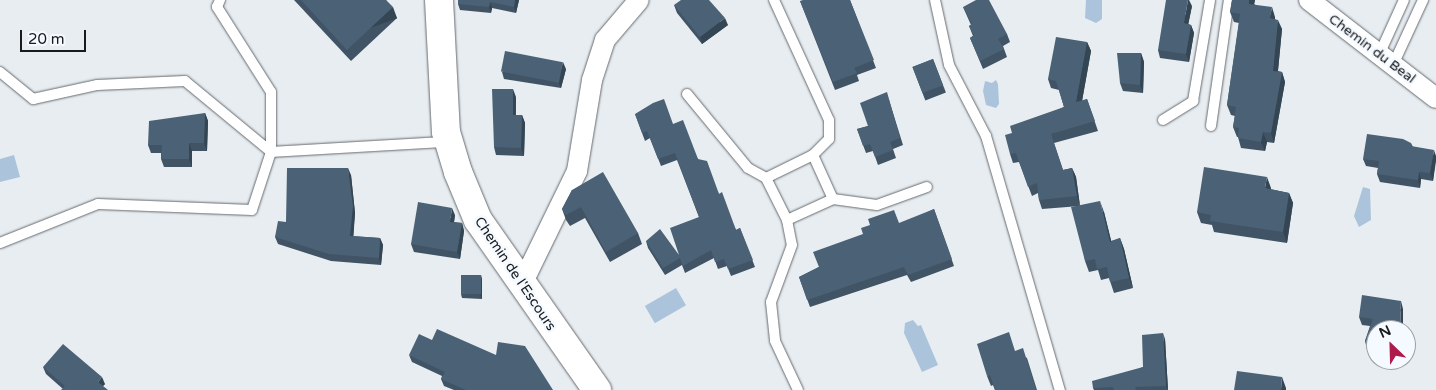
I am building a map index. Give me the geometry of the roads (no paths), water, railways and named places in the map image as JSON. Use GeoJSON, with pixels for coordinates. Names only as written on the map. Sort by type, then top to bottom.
{"type":"FeatureCollection","features":[{"type":"Feature","properties":{"kind":"street","name":"Chemin de l'Escours"},"geometry":{"type":"LineString","coordinates":[[439,0],[449,142],[478,220],[521,286],[596,390]]}},
{"type":"Feature","properties":{"kind":"street"},"geometry":{"type":"LineString","coordinates":[[521,286],[577,171],[592,80],[605,40],[639,0]]}},
{"type":"Feature","properties":{"kind":"street","name":"Chemin du Beal"},"geometry":{"type":"LineString","coordinates":[[1309,0],[1436,98]]}},
{"type":"Feature","properties":{"kind":"lane"},"geometry":{"type":"LineString","coordinates":[[0,243],[98,204],[252,210],[271,152],[271,92],[217,7],[220,0]]}},
{"type":"Feature","properties":{"kind":"lane"},"geometry":{"type":"LineString","coordinates":[[766,178],[813,155],[829,139],[829,120],[774,0]]}},
{"type":"Feature","properties":{"kind":"lane"},"geometry":{"type":"LineString","coordinates":[[935,0],[949,65],[986,136],[1060,390]]}},
{"type":"Feature","properties":{"kind":"lane"},"geometry":{"type":"LineString","coordinates":[[1163,120],[1192,101],[1210,0]]}},
{"type":"Feature","properties":{"kind":"lane"},"geometry":{"type":"LineString","coordinates":[[1211,126],[1229,0]]}},
{"type":"Feature","properties":{"kind":"lane"},"geometry":{"type":"LineString","coordinates":[[1386,60],[1404,0]]}},
{"type":"Feature","properties":{"kind":"lane"},"geometry":{"type":"LineString","coordinates":[[1386,60],[1424,0]]}},
{"type":"Feature","properties":{"kind":"lane"},"geometry":{"type":"LineString","coordinates":[[0,72],[33,100],[98,85],[185,81],[271,152],[449,142]]}},
{"type":"Feature","properties":{"kind":"lane"},"geometry":{"type":"LineString","coordinates":[[687,94],[748,168],[766,178],[787,220],[792,245],[771,302],[775,341],[798,390]]}},
{"type":"Feature","properties":{"kind":"lane"},"geometry":{"type":"LineString","coordinates":[[813,155],[833,199]]}},
{"type":"Feature","properties":{"kind":"lane"},"geometry":{"type":"LineString","coordinates":[[787,220],[833,199],[877,204],[927,187]]}},
{"type":"Feature","properties":{"kind":"water"},"geometry":{"type":"Polygon","coordinates":[[[1086,0],[1102,0],[1102,19],[1096,23],[1085,18],[1086,0]]]}},
{"type":"Feature","properties":{"kind":"water"},"geometry":{"type":"Polygon","coordinates":[[[996,80],[998,84],[999,104],[996,108],[986,105],[983,91],[985,81],[992,83],[996,80]]]}},
{"type":"Feature","properties":{"kind":"water"},"geometry":{"type":"Polygon","coordinates":[[[14,155],[20,177],[0,182],[0,159],[14,155]]]}},
{"type":"Feature","properties":{"kind":"water"},"geometry":{"type":"Polygon","coordinates":[[[1363,187],[1370,189],[1371,220],[1359,227],[1354,216],[1363,187]]]}},
{"type":"Feature","properties":{"kind":"water"},"geometry":{"type":"Polygon","coordinates":[[[676,288],[686,305],[655,323],[645,306],[676,288]]]}},
{"type":"Feature","properties":{"kind":"water"},"geometry":{"type":"Polygon","coordinates":[[[913,320],[918,326],[921,325],[938,365],[922,372],[904,333],[905,323],[913,320]]]}}]}
